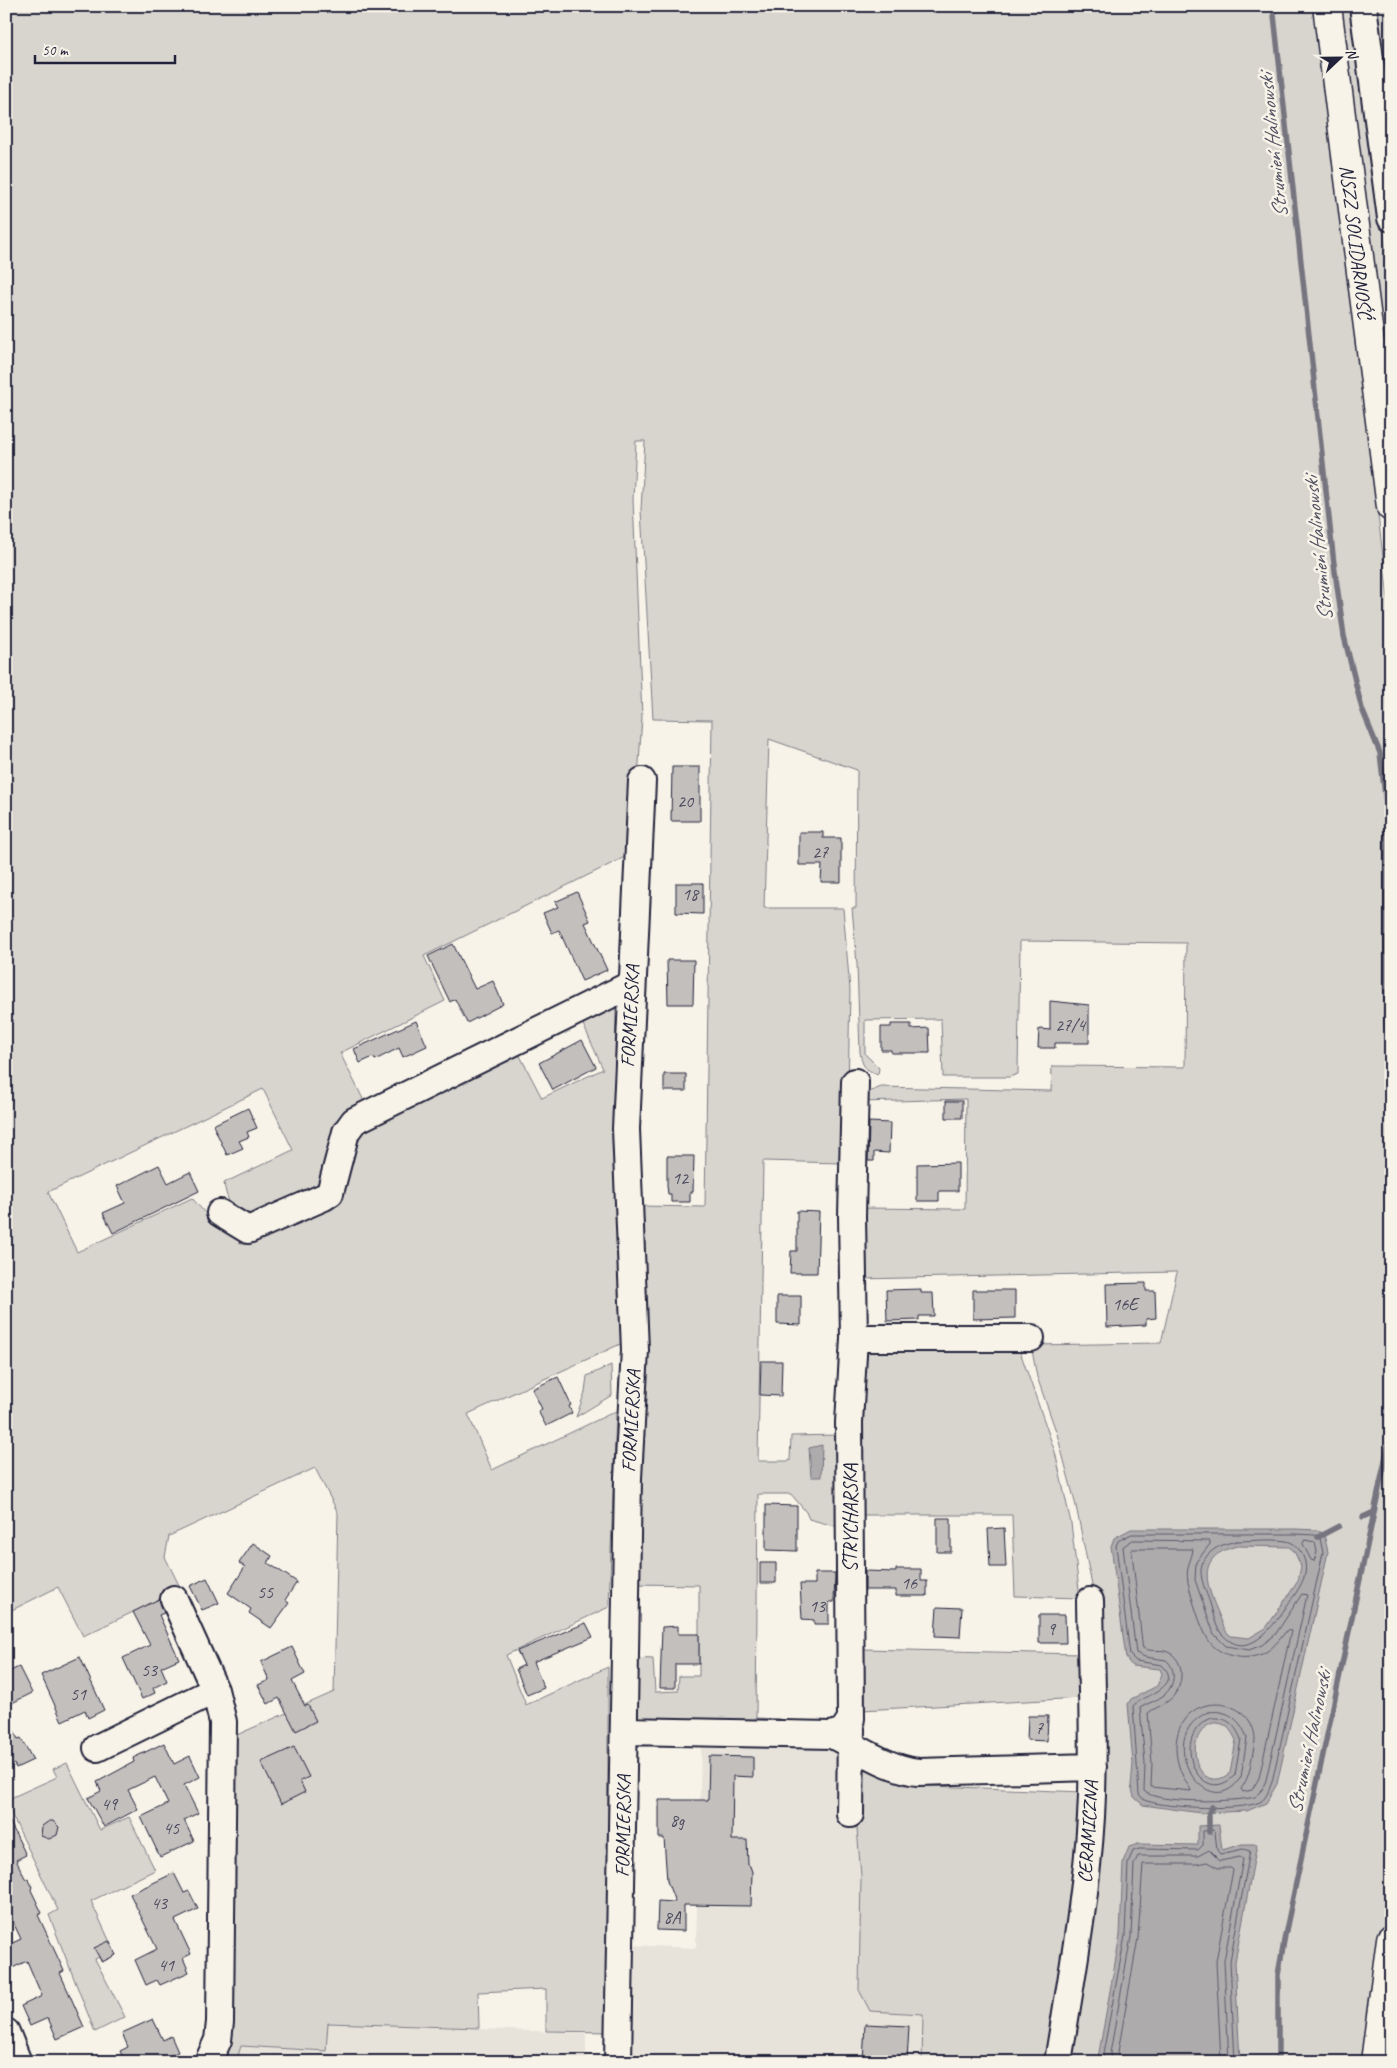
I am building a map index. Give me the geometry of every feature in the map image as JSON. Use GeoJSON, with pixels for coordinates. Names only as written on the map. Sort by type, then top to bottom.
{"type":"FeatureCollection","features":[{"type":"Feature","properties":{"kind":"main road","name":"NSZZ SOLIDARNOŚĆ"},"geometry":{"type":"LineString","coordinates":[[1327,6],[1391,507]]}},
{"type":"Feature","properties":{"kind":"main road"},"geometry":{"type":"LineString","coordinates":[[1375,2062],[1391,1939]]}},
{"type":"Feature","properties":{"kind":"street"},"geometry":{"type":"LineString","coordinates":[[1363,6],[1391,218]]}},
{"type":"Feature","properties":{"kind":"street","name":"FORMIERSKA"},"geometry":{"type":"LineString","coordinates":[[618,2062],[628,1478],[635,1350],[626,1129],[642,781]]}},
{"type":"Feature","properties":{"kind":"street"},"geometry":{"type":"LineString","coordinates":[[220,1213],[240,1227],[248,1230],[324,1197],[330,1193],[346,1132],[354,1121],[632,984]]}},
{"type":"Feature","properties":{"kind":"street","name":"STRYCHARSKA"},"geometry":{"type":"LineString","coordinates":[[850,1814],[845,1733],[849,1422],[854,1338],[852,1216],[855,1082]]}},
{"type":"Feature","properties":{"kind":"street"},"geometry":{"type":"LineString","coordinates":[[854,1338],[1030,1338]]}},
{"type":"Feature","properties":{"kind":"street"},"geometry":{"type":"LineString","coordinates":[[174,1599],[216,1690],[223,1722],[220,2022],[218,2040],[208,2062]]}},
{"type":"Feature","properties":{"kind":"street","name":"CERAMICZNA"},"geometry":{"type":"LineString","coordinates":[[1058,2062],[1085,1885],[1093,1767],[1090,1601]]}},
{"type":"Feature","properties":{"kind":"street"},"geometry":{"type":"LineString","coordinates":[[97,1748],[216,1690]]}},
{"type":"Feature","properties":{"kind":"street"},"geometry":{"type":"LineString","coordinates":[[624,1731],[845,1733],[888,1765],[918,1772],[1093,1767]]}},
{"type":"Feature","properties":{"kind":"street"},"geometry":{"type":"LineString","coordinates":[[6,2032],[18,2062]]}},
{"type":"Feature","properties":{"kind":"shaded area"},"geometry":{"type":"Polygon","coordinates":[[[6,6],[1317,6],[1391,623],[1389,680],[1391,694],[1391,1870],[1366,2062],[1065,2062],[1086,1929],[1099,1798],[1099,1620],[1076,1506],[1057,1434],[1037,1377],[1031,1345],[1161,1343],[1177,1272],[860,1279],[860,1208],[965,1209],[966,1099],[861,1102],[864,1094],[881,1087],[1051,1091],[1052,1066],[1185,1067],[1186,943],[1020,941],[1018,1074],[1009,1077],[943,1077],[941,1019],[865,1020],[865,1054],[879,1068],[878,1074],[870,1071],[863,1064],[860,1052],[857,964],[852,908],[856,908],[857,770],[769,739],[764,908],[843,908],[850,990],[848,1091],[841,1126],[841,1163],[763,1161],[758,1461],[790,1461],[791,1436],[838,1435],[838,1527],[809,1519],[806,1512],[791,1494],[758,1494],[756,1718],[781,1719],[782,1724],[779,1727],[631,1722],[632,1658],[653,1659],[655,1692],[678,1691],[679,1676],[699,1676],[699,1585],[633,1584],[641,1336],[636,1206],[705,1207],[712,720],[653,719],[641,510],[645,441],[636,441],[633,499],[642,717],[633,853],[424,956],[445,1001],[340,1053],[367,1107],[351,1114],[342,1125],[330,1179],[325,1187],[312,1196],[256,1221],[248,1220],[237,1213],[227,1197],[224,1183],[293,1150],[263,1089],[48,1192],[77,1252],[192,1198],[211,1219],[225,1230],[253,1236],[307,1213],[332,1197],[341,1179],[347,1147],[351,1137],[364,1122],[518,1052],[542,1098],[603,1069],[582,1022],[616,1007],[615,1062],[621,1064],[621,1205],[627,1341],[468,1414],[492,1470],[616,1411],[609,1607],[506,1655],[526,1705],[608,1667],[608,2032],[546,2031],[546,1989],[478,1992],[479,2028],[328,2023],[326,2051],[241,2046],[236,2062],[218,2062],[224,2052],[228,2030],[232,1737],[334,1692],[338,1513],[315,1468],[169,1536],[165,1557],[181,1589],[83,1636],[58,1587],[6,1613],[6,6]]]}},
{"type":"Feature","properties":{"kind":"shaded area"},"geometry":{"type":"Polygon","coordinates":[[[1336,6],[1353,6],[1391,290],[1391,399],[1336,6]]]}},
{"type":"Feature","properties":{"kind":"shaded area"},"geometry":{"type":"Polygon","coordinates":[[[1369,6],[1391,6],[1391,177],[1369,6]]]}},
{"type":"Feature","properties":{"kind":"shaded area"},"geometry":{"type":"Polygon","coordinates":[[[1017,1343],[1055,1452],[1071,1523],[1080,1598],[1015,1596],[1012,1515],[858,1515],[865,1348],[1017,1343]]]}},
{"type":"Feature","properties":{"kind":"shaded area"},"geometry":{"type":"Polygon","coordinates":[[[611,1365],[612,1395],[576,1417],[585,1392],[587,1376],[611,1365]]]}},
{"type":"Feature","properties":{"kind":"shaded area"},"geometry":{"type":"Polygon","coordinates":[[[862,1649],[1080,1654],[1081,1698],[862,1710],[862,1649]]]}},
{"type":"Feature","properties":{"kind":"shaded area"},"geometry":{"type":"Polygon","coordinates":[[[701,1748],[834,1748],[838,1752],[853,1821],[857,1828],[870,2011],[924,2014],[922,2062],[628,2062],[631,1945],[696,1948],[701,1748]]]}},
{"type":"Feature","properties":{"kind":"shaded area"},"geometry":{"type":"Polygon","coordinates":[[[67,1763],[100,1830],[129,1817],[155,1870],[91,1901],[116,1955],[101,1962],[99,1957],[95,1959],[125,2017],[95,2032],[49,1915],[58,1910],[6,1803],[6,1800],[57,1777],[53,1769],[67,1763]]]}},
{"type":"Feature","properties":{"kind":"shaded area"},"geometry":{"type":"Polygon","coordinates":[[[858,1763],[905,1785],[1083,1792],[1053,2062],[922,2062],[923,2014],[870,2011],[859,1990],[861,1876],[857,1828],[853,1821],[858,1763]]]}},
{"type":"Feature","properties":{"kind":"shaded area"},"geometry":{"type":"Polygon","coordinates":[[[328,2023],[586,2033],[586,2062],[236,2062],[241,2046],[326,2051],[328,2023]]]}},
{"type":"Feature","properties":{"kind":"water"},"geometry":{"type":"Polygon","coordinates":[[[822,1445],[821,1477],[811,1477],[809,1448],[822,1445]]]}},
{"type":"Feature","properties":{"kind":"water"},"geometry":{"type":"Polygon","coordinates":[[[1131,1529],[1296,1529],[1317,1530],[1324,1534],[1328,1552],[1277,1784],[1266,1803],[1247,1811],[1201,1813],[1143,1805],[1134,1797],[1131,1786],[1133,1764],[1128,1704],[1131,1699],[1157,1686],[1162,1674],[1160,1669],[1132,1666],[1126,1658],[1111,1546],[1114,1538],[1131,1529]],[[1238,1546],[1222,1551],[1212,1559],[1208,1569],[1207,1580],[1225,1630],[1231,1636],[1249,1638],[1266,1628],[1298,1581],[1301,1566],[1294,1551],[1289,1547],[1238,1546]],[[1213,1723],[1203,1730],[1197,1740],[1195,1751],[1201,1772],[1209,1778],[1218,1779],[1230,1773],[1236,1740],[1227,1727],[1213,1723]]]}},
{"type":"Feature","properties":{"kind":"water"},"geometry":{"type":"Polygon","coordinates":[[[1219,1825],[1222,1850],[1242,1844],[1257,1844],[1235,1962],[1240,2062],[1103,2062],[1098,2058],[1120,1935],[1123,1862],[1129,1847],[1138,1844],[1198,1845],[1198,1826],[1219,1825]]]}},
{"type":"Feature","properties":{"kind":"building"},"geometry":{"type":"Polygon","coordinates":[[[672,767],[700,767],[700,821],[671,821],[672,767]]]}},
{"type":"Feature","properties":{"kind":"building"},"geometry":{"type":"Polygon","coordinates":[[[799,832],[823,832],[823,838],[841,838],[841,882],[821,882],[822,865],[799,865],[799,832]]]}},
{"type":"Feature","properties":{"kind":"building"},"geometry":{"type":"Polygon","coordinates":[[[676,883],[703,883],[703,914],[676,913],[676,883]]]}},
{"type":"Feature","properties":{"kind":"building"},"geometry":{"type":"Polygon","coordinates":[[[577,892],[590,921],[585,923],[607,970],[582,981],[559,930],[552,933],[543,913],[558,907],[555,902],[577,892]]]}},
{"type":"Feature","properties":{"kind":"building"},"geometry":{"type":"Polygon","coordinates":[[[453,944],[475,989],[493,981],[503,1004],[467,1023],[455,999],[450,1002],[428,956],[453,944]]]}},
{"type":"Feature","properties":{"kind":"building"},"geometry":{"type":"Polygon","coordinates":[[[667,960],[694,960],[693,1004],[668,1004],[667,960]]]}},
{"type":"Feature","properties":{"kind":"building"},"geometry":{"type":"Polygon","coordinates":[[[1050,1001],[1089,1005],[1089,1043],[1055,1043],[1055,1048],[1038,1048],[1039,1029],[1050,1030],[1050,1001]]]}},
{"type":"Feature","properties":{"kind":"building"},"geometry":{"type":"Polygon","coordinates":[[[416,1021],[427,1046],[403,1057],[399,1048],[375,1060],[373,1057],[360,1063],[354,1049],[416,1021]]]}},
{"type":"Feature","properties":{"kind":"building"},"geometry":{"type":"Polygon","coordinates":[[[891,1024],[911,1024],[911,1029],[929,1028],[930,1053],[891,1053],[891,1050],[881,1050],[881,1027],[891,1027],[891,1024]]]}},
{"type":"Feature","properties":{"kind":"building"},"geometry":{"type":"Polygon","coordinates":[[[582,1040],[596,1067],[553,1090],[539,1063],[582,1040]]]}},
{"type":"Feature","properties":{"kind":"building"},"geometry":{"type":"Polygon","coordinates":[[[664,1074],[686,1074],[686,1091],[664,1091],[664,1074]]]}},
{"type":"Feature","properties":{"kind":"building"},"geometry":{"type":"Polygon","coordinates":[[[946,1101],[962,1101],[962,1118],[946,1118],[946,1101]]]}},
{"type":"Feature","properties":{"kind":"building"},"geometry":{"type":"Polygon","coordinates":[[[248,1108],[257,1128],[247,1132],[249,1137],[239,1141],[243,1148],[227,1155],[213,1125],[248,1108]]]}},
{"type":"Feature","properties":{"kind":"building"},"geometry":{"type":"Polygon","coordinates":[[[869,1122],[890,1123],[889,1153],[874,1152],[874,1161],[868,1161],[869,1122]]]}},
{"type":"Feature","properties":{"kind":"building"},"geometry":{"type":"Polygon","coordinates":[[[667,1156],[694,1156],[693,1192],[690,1192],[690,1202],[671,1202],[671,1194],[668,1194],[667,1185],[667,1156]]]}},
{"type":"Feature","properties":{"kind":"building"},"geometry":{"type":"Polygon","coordinates":[[[958,1163],[958,1191],[939,1191],[939,1201],[917,1201],[917,1164],[958,1163]]]}},
{"type":"Feature","properties":{"kind":"building"},"geometry":{"type":"Polygon","coordinates":[[[159,1165],[168,1183],[190,1172],[199,1191],[113,1233],[103,1213],[125,1203],[117,1186],[159,1165]]]}},
{"type":"Feature","properties":{"kind":"building"},"geometry":{"type":"Polygon","coordinates":[[[797,1211],[819,1212],[817,1273],[790,1273],[791,1251],[797,1251],[797,1211]]]}},
{"type":"Feature","properties":{"kind":"building"},"geometry":{"type":"Polygon","coordinates":[[[1146,1283],[1146,1291],[1155,1291],[1156,1318],[1146,1319],[1146,1325],[1107,1327],[1106,1284],[1146,1283]]]}},
{"type":"Feature","properties":{"kind":"building"},"geometry":{"type":"Polygon","coordinates":[[[921,1289],[921,1293],[933,1293],[934,1316],[919,1316],[919,1320],[887,1321],[886,1290],[921,1289]]]}},
{"type":"Feature","properties":{"kind":"building"},"geometry":{"type":"Polygon","coordinates":[[[973,1290],[1015,1290],[1015,1318],[973,1319],[973,1290]]]}},
{"type":"Feature","properties":{"kind":"building"},"geometry":{"type":"Polygon","coordinates":[[[777,1296],[801,1296],[801,1325],[777,1324],[777,1296]]]}},
{"type":"Feature","properties":{"kind":"building"},"geometry":{"type":"Polygon","coordinates":[[[761,1361],[782,1361],[781,1396],[760,1395],[761,1361]]]}},
{"type":"Feature","properties":{"kind":"building"},"geometry":{"type":"Polygon","coordinates":[[[558,1377],[571,1405],[569,1406],[572,1413],[546,1426],[538,1411],[542,1409],[532,1389],[558,1377]]]}},
{"type":"Feature","properties":{"kind":"building"},"geometry":{"type":"Polygon","coordinates":[[[766,1505],[797,1506],[797,1551],[766,1550],[766,1505]]]}},
{"type":"Feature","properties":{"kind":"building"},"geometry":{"type":"Polygon","coordinates":[[[937,1518],[951,1518],[951,1552],[937,1552],[937,1518]]]}},
{"type":"Feature","properties":{"kind":"building"},"geometry":{"type":"Polygon","coordinates":[[[1004,1528],[1006,1567],[990,1567],[988,1529],[1004,1528]]]}},
{"type":"Feature","properties":{"kind":"building"},"geometry":{"type":"Polygon","coordinates":[[[253,1543],[272,1556],[268,1563],[297,1582],[285,1600],[289,1603],[271,1628],[249,1613],[251,1609],[228,1593],[245,1567],[239,1563],[253,1543]]]}},
{"type":"Feature","properties":{"kind":"building"},"geometry":{"type":"Polygon","coordinates":[[[760,1563],[776,1563],[776,1583],[760,1583],[760,1563]]]}},
{"type":"Feature","properties":{"kind":"building"},"geometry":{"type":"Polygon","coordinates":[[[896,1569],[921,1569],[921,1581],[927,1581],[927,1596],[896,1596],[896,1590],[865,1590],[865,1571],[896,1572],[896,1569]]]}},
{"type":"Feature","properties":{"kind":"building"},"geometry":{"type":"Polygon","coordinates":[[[815,1573],[835,1573],[834,1602],[829,1602],[829,1624],[814,1624],[814,1620],[802,1619],[800,1584],[815,1584],[815,1573]]]}},
{"type":"Feature","properties":{"kind":"building"},"geometry":{"type":"Polygon","coordinates":[[[207,1578],[219,1603],[202,1610],[190,1586],[207,1578]]]}},
{"type":"Feature","properties":{"kind":"building"},"geometry":{"type":"Polygon","coordinates":[[[159,1599],[164,1613],[159,1615],[179,1659],[161,1667],[167,1681],[153,1688],[155,1693],[142,1699],[123,1658],[150,1645],[133,1612],[159,1599]]]}},
{"type":"Feature","properties":{"kind":"building"},"geometry":{"type":"Polygon","coordinates":[[[937,1607],[962,1608],[960,1637],[935,1636],[937,1607]]]}},
{"type":"Feature","properties":{"kind":"building"},"geometry":{"type":"Polygon","coordinates":[[[1039,1615],[1065,1615],[1066,1643],[1039,1643],[1039,1615]]]}},
{"type":"Feature","properties":{"kind":"building"},"geometry":{"type":"Polygon","coordinates":[[[586,1623],[593,1637],[533,1662],[544,1688],[527,1695],[516,1669],[524,1665],[517,1651],[586,1623]]]}},
{"type":"Feature","properties":{"kind":"building"},"geometry":{"type":"Polygon","coordinates":[[[678,1626],[678,1634],[699,1634],[699,1664],[675,1664],[675,1688],[660,1688],[662,1627],[678,1626]]]}},
{"type":"Feature","properties":{"kind":"building"},"geometry":{"type":"Polygon","coordinates":[[[292,1647],[305,1674],[292,1681],[305,1706],[308,1705],[316,1721],[296,1731],[279,1698],[268,1704],[258,1685],[269,1680],[261,1662],[292,1647]]]}},
{"type":"Feature","properties":{"kind":"building"},"geometry":{"type":"Polygon","coordinates":[[[80,1657],[104,1710],[88,1718],[85,1710],[62,1721],[41,1675],[80,1657]]]}},
{"type":"Feature","properties":{"kind":"building"},"geometry":{"type":"Polygon","coordinates":[[[19,1667],[32,1693],[6,1706],[6,1673],[19,1667]]]}},
{"type":"Feature","properties":{"kind":"building"},"geometry":{"type":"Polygon","coordinates":[[[6,1715],[18,1739],[21,1738],[33,1760],[16,1768],[14,1764],[6,1767],[6,1715]]]}},
{"type":"Feature","properties":{"kind":"building"},"geometry":{"type":"Polygon","coordinates":[[[1028,1716],[1048,1716],[1047,1741],[1027,1740],[1028,1716]]]}},
{"type":"Feature","properties":{"kind":"building"},"geometry":{"type":"Polygon","coordinates":[[[164,1743],[174,1764],[190,1756],[200,1777],[184,1785],[198,1813],[184,1820],[194,1841],[160,1857],[141,1817],[168,1804],[155,1777],[128,1790],[138,1809],[104,1827],[88,1798],[101,1791],[97,1782],[134,1762],[133,1758],[164,1743]]]}},
{"type":"Feature","properties":{"kind":"building"},"geometry":{"type":"Polygon","coordinates":[[[294,1747],[309,1777],[300,1781],[305,1792],[281,1804],[261,1762],[294,1747]]]}},
{"type":"Feature","properties":{"kind":"building"},"geometry":{"type":"Polygon","coordinates":[[[709,1756],[753,1757],[753,1777],[733,1776],[732,1840],[747,1840],[748,1865],[752,1872],[751,1906],[684,1905],[684,1931],[657,1930],[658,1901],[675,1902],[667,1881],[664,1838],[659,1838],[659,1800],[708,1800],[709,1756]]]}},
{"type":"Feature","properties":{"kind":"building"},"geometry":{"type":"Polygon","coordinates":[[[6,1814],[26,1855],[16,1860],[25,1878],[29,1880],[32,1886],[31,1890],[42,1913],[38,1915],[64,1971],[60,1973],[84,2027],[57,2039],[48,2018],[30,2026],[21,2006],[42,1996],[27,1961],[6,1971],[6,1946],[21,1939],[6,1907],[6,1814]]]}},
{"type":"Feature","properties":{"kind":"building"},"geometry":{"type":"Polygon","coordinates":[[[49,1821],[53,1821],[59,1827],[57,1835],[49,1839],[41,1836],[42,1826],[49,1821]]]}},
{"type":"Feature","properties":{"kind":"building"},"geometry":{"type":"Polygon","coordinates":[[[174,1873],[184,1893],[189,1891],[198,1909],[175,1920],[191,1954],[183,1958],[189,1972],[160,1985],[157,1980],[146,1985],[135,1960],[157,1949],[130,1894],[174,1873]]]}},
{"type":"Feature","properties":{"kind":"building"},"geometry":{"type":"Polygon","coordinates":[[[109,1941],[116,1955],[102,1962],[94,1948],[109,1941]]]}},
{"type":"Feature","properties":{"kind":"building"},"geometry":{"type":"Polygon","coordinates":[[[153,2019],[163,2040],[171,2036],[178,2052],[156,2062],[125,2062],[120,2051],[128,2047],[122,2033],[153,2019]]]}},
{"type":"Feature","properties":{"kind":"building"},"geometry":{"type":"Polygon","coordinates":[[[865,2024],[909,2026],[907,2062],[863,2062],[865,2024]]]}},
{"type":"Feature","properties":{"kind":"waterway","name":"Strumień Halinowski"},"geometry":{"type":"LineString","coordinates":[[1273,6],[1334,564],[1344,636],[1362,709],[1380,753],[1386,804],[1386,1022],[1391,1084]]}},
{"type":"Feature","properties":{"kind":"waterway","name":"Strumień Halinowski"},"geometry":{"type":"LineString","coordinates":[[1278,2062],[1278,1975],[1285,1935],[1391,1432]]}},
{"type":"Feature","properties":{"kind":"waterway"},"geometry":{"type":"LineString","coordinates":[[1363,1517],[1374,1512]]}},
{"type":"Feature","properties":{"kind":"waterway"},"geometry":{"type":"LineString","coordinates":[[1318,1537],[1339,1526]]}},
{"type":"Feature","properties":{"kind":"waterway"},"geometry":{"type":"LineString","coordinates":[[1209,1832],[1209,1812],[1212,1807]]}}]}
